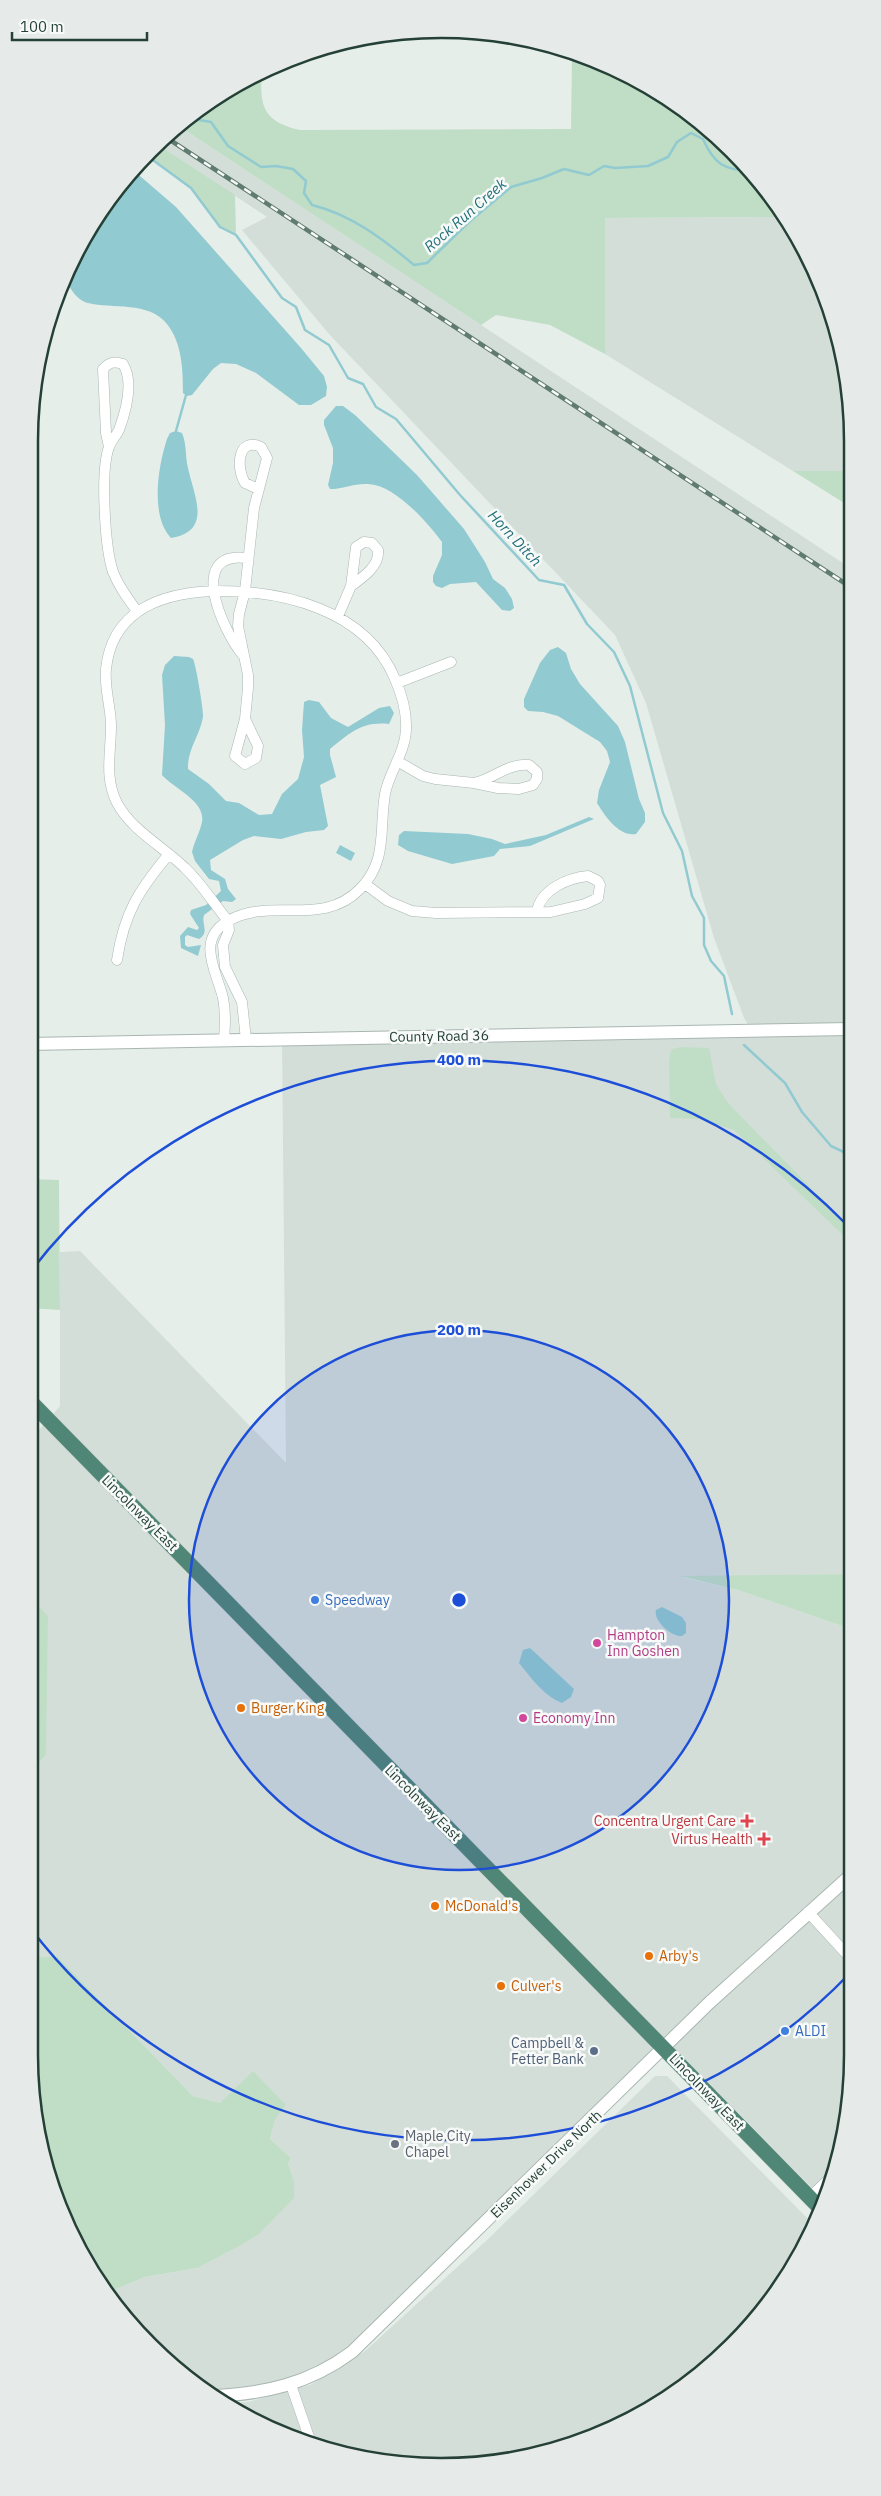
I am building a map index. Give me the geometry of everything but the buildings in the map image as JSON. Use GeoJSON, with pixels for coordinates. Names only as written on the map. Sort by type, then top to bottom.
{"type":"FeatureCollection","features":[{"type":"Feature","properties":{"kind":"highway","name":"Lincolnway East"},"geometry":{"type":"LineString","coordinates":[[38,1409],[814,2202]]}},
{"type":"Feature","properties":{"kind":"street"},"geometry":{"type":"LineString","coordinates":[[109,447],[119,431],[130,380],[123,364],[118,362],[111,362],[103,369],[106,432],[109,447],[105,481],[109,556],[118,583],[137,611]]}},
{"type":"Feature","properties":{"kind":"street"},"geometry":{"type":"LineString","coordinates":[[245,720],[248,676],[242,655],[238,626],[258,489]]}},
{"type":"Feature","properties":{"kind":"street"},"geometry":{"type":"LineString","coordinates":[[242,655],[229,638],[213,591],[219,565],[233,558],[248,558]]}},
{"type":"Feature","properties":{"kind":"street"},"geometry":{"type":"LineString","coordinates":[[338,616],[351,586]]}},
{"type":"Feature","properties":{"kind":"street"},"geometry":{"type":"LineString","coordinates":[[224,1041],[224,999],[213,971],[210,953],[216,931],[228,921],[253,910],[327,908],[346,900],[365,884],[373,873],[380,855],[386,792],[404,741],[406,724],[404,701],[380,651],[354,626],[338,616],[294,600],[244,591],[213,591],[165,597],[137,611],[116,638],[108,659],[106,681],[111,726],[108,774],[113,793],[122,812],[198,882],[228,921],[224,945],[225,967],[242,1002],[246,1040]]}},
{"type":"Feature","properties":{"kind":"street"},"geometry":{"type":"LineString","coordinates":[[397,684],[451,662]]}},
{"type":"Feature","properties":{"kind":"street"},"geometry":{"type":"LineString","coordinates":[[397,761],[423,776],[498,788],[519,789],[533,785],[537,779],[537,772],[529,765],[516,765],[483,781],[474,783]]}},
{"type":"Feature","properties":{"kind":"street"},"geometry":{"type":"LineString","coordinates":[[117,960],[122,931],[130,909],[141,889],[169,854]]}},
{"type":"Feature","properties":{"kind":"street"},"geometry":{"type":"LineString","coordinates":[[365,884],[388,901],[412,911],[436,913],[559,911],[594,901],[600,893],[600,885],[598,881],[588,876],[556,886],[543,895],[537,911]]}},
{"type":"Feature","properties":{"kind":"street","name":"County Road 36"},"geometry":{"type":"LineString","coordinates":[[38,1044],[844,1029]]}},
{"type":"Feature","properties":{"kind":"street","name":"Eisenhower Drive North"},"geometry":{"type":"LineString","coordinates":[[224,2395],[258,2393],[291,2385],[334,2365],[369,2338],[664,2048],[808,1912],[844,1881]]}},
{"type":"Feature","properties":{"kind":"street"},"geometry":{"type":"LineString","coordinates":[[808,1912],[844,1951]]}},
{"type":"Feature","properties":{"kind":"street"},"geometry":{"type":"LineString","coordinates":[[291,2385],[309,2436]]}},
{"type":"Feature","properties":{"kind":"shaded area"},"geometry":{"type":"Polygon","coordinates":[[[184,130],[844,564],[844,1574],[682,1577],[738,1590],[842,1626],[844,1634],[844,2056],[843,2082],[836,2134],[819,2195],[701,2075],[664,2048],[369,2338],[313,2377],[222,2394],[195,2375],[156,2340],[113,2290],[145,2277],[197,2268],[294,2181],[288,2164],[291,2158],[270,2139],[275,2120],[286,2105],[220,2103],[193,2096],[57,1956],[38,1957],[38,1431],[60,1406],[60,1252],[80,1251],[286,1463],[282,1039],[751,1030],[744,1018],[714,938],[646,703],[615,635],[329,334],[242,230],[267,217],[164,149],[184,130]]]}},
{"type":"Feature","properties":{"kind":"shaded area"},"geometry":{"type":"Polygon","coordinates":[[[776,217],[790,239],[813,286],[830,336],[836,362],[843,414],[844,471],[793,471],[605,354],[605,218],[776,217]]]}},
{"type":"Feature","properties":{"kind":"shaded area"},"geometry":{"type":"Polygon","coordinates":[[[655,2076],[667,2076],[809,2220],[790,2257],[760,2301],[706,2358],[686,2375],[642,2405],[595,2428],[545,2445],[519,2451],[467,2458],[414,2458],[388,2455],[336,2445],[311,2437],[286,2428],[235,2403],[248,2402],[310,2385],[365,2351],[487,2240],[655,2076]]]}},
{"type":"Feature","properties":{"kind":"green space"},"geometry":{"type":"Polygon","coordinates":[[[572,60],[595,68],[642,91],[686,121],[743,175],[776,217],[605,218],[605,354],[550,325],[496,315],[481,325],[184,130],[217,105],[261,79],[263,104],[266,111],[278,122],[300,130],[571,129],[572,60]]]}},
{"type":"Feature","properties":{"kind":"green space"},"geometry":{"type":"Polygon","coordinates":[[[164,149],[235,195],[236,235],[220,227],[191,188],[152,160],[164,149]]]}},
{"type":"Feature","properties":{"kind":"green space"},"geometry":{"type":"Polygon","coordinates":[[[793,471],[844,471],[844,503],[793,471]]]}},
{"type":"Feature","properties":{"kind":"green space"},"geometry":{"type":"Polygon","coordinates":[[[680,1047],[709,1048],[716,1084],[728,1103],[844,1222],[844,1236],[734,1130],[700,1119],[670,1118],[669,1060],[671,1050],[680,1047]]]}},
{"type":"Feature","properties":{"kind":"green space"},"geometry":{"type":"Polygon","coordinates":[[[38,1179],[59,1180],[60,1310],[38,1309],[38,1179]]]}},
{"type":"Feature","properties":{"kind":"green space"},"geometry":{"type":"Polygon","coordinates":[[[844,1574],[844,1634],[842,1626],[738,1590],[680,1576],[844,1574]]]}},
{"type":"Feature","properties":{"kind":"green space"},"geometry":{"type":"Polygon","coordinates":[[[38,1605],[48,1616],[46,1755],[38,1763],[38,1605]]]}},
{"type":"Feature","properties":{"kind":"green space"},"geometry":{"type":"Polygon","coordinates":[[[57,1956],[193,2096],[220,2103],[253,2071],[286,2105],[275,2120],[270,2139],[291,2158],[288,2164],[294,2181],[294,2198],[259,2234],[197,2268],[145,2277],[113,2290],[91,2257],[68,2210],[51,2160],[45,2134],[38,2082],[38,1957],[57,1956]]]}},
{"type":"Feature","properties":{"kind":"water"},"geometry":{"type":"Polygon","coordinates":[[[138,175],[176,207],[301,348],[324,376],[327,387],[326,396],[311,405],[299,405],[256,373],[236,364],[221,363],[213,369],[192,395],[187,396],[183,393],[179,348],[167,324],[150,312],[140,309],[88,303],[75,295],[69,286],[91,239],[121,195],[138,175]]]}},
{"type":"Feature","properties":{"kind":"water"},"geometry":{"type":"Polygon","coordinates":[[[336,406],[343,406],[355,415],[417,475],[464,529],[485,562],[493,579],[505,588],[512,599],[514,608],[510,611],[502,610],[476,582],[450,584],[442,588],[436,586],[433,582],[433,576],[442,555],[442,542],[410,506],[389,491],[368,484],[330,489],[328,485],[333,463],[333,448],[324,425],[324,420],[336,406]]]}},
{"type":"Feature","properties":{"kind":"water"},"geometry":{"type":"Polygon","coordinates":[[[176,431],[182,433],[184,437],[187,464],[198,511],[192,528],[184,534],[171,538],[164,529],[160,517],[158,490],[161,463],[167,439],[170,433],[176,431]]]}},
{"type":"Feature","properties":{"kind":"water"},"geometry":{"type":"Polygon","coordinates":[[[558,647],[566,653],[571,669],[580,684],[618,726],[625,742],[639,799],[645,813],[645,822],[636,834],[630,834],[618,829],[597,803],[599,790],[610,762],[607,751],[600,742],[558,716],[528,711],[524,707],[524,699],[540,663],[550,650],[558,647]]]}},
{"type":"Feature","properties":{"kind":"water"},"geometry":{"type":"Polygon","coordinates":[[[174,656],[193,659],[202,707],[203,717],[190,755],[188,769],[209,784],[226,801],[239,803],[259,815],[272,814],[282,794],[298,779],[304,757],[302,730],[304,702],[309,700],[319,702],[331,718],[348,727],[379,708],[390,706],[394,713],[389,724],[364,726],[350,733],[330,749],[336,777],[320,785],[328,826],[324,830],[306,832],[281,839],[254,836],[243,840],[210,860],[211,870],[225,879],[228,889],[236,899],[232,902],[223,901],[204,915],[205,931],[199,939],[187,935],[185,937],[185,945],[188,947],[201,945],[198,956],[181,948],[180,936],[188,927],[197,930],[199,928],[190,914],[191,910],[206,905],[221,891],[219,881],[209,879],[195,861],[192,852],[202,822],[202,814],[199,808],[194,801],[162,775],[165,725],[162,675],[165,665],[174,656]]]}},
{"type":"Feature","properties":{"kind":"water"},"geometry":{"type":"Polygon","coordinates":[[[589,817],[594,819],[530,846],[500,849],[494,856],[452,864],[408,851],[398,845],[399,835],[404,831],[468,834],[505,844],[546,835],[589,817]]]}},
{"type":"Feature","properties":{"kind":"water"},"geometry":{"type":"Polygon","coordinates":[[[340,845],[355,853],[351,861],[336,853],[340,845]]]}},
{"type":"Feature","properties":{"kind":"water"},"geometry":{"type":"Polygon","coordinates":[[[662,1607],[682,1617],[686,1623],[686,1633],[678,1636],[664,1628],[657,1619],[656,1614],[656,1610],[662,1607]]]}},
{"type":"Feature","properties":{"kind":"water"},"geometry":{"type":"Polygon","coordinates":[[[530,1648],[574,1689],[571,1697],[562,1703],[555,1700],[528,1675],[519,1663],[523,1650],[530,1648]]]}},
{"type":"Feature","properties":{"kind":"waterway","name":"Rock Run Creek"},"geometry":{"type":"LineString","coordinates":[[197,120],[211,122],[228,146],[261,167],[276,166],[293,169],[306,181],[304,193],[312,205],[327,209],[366,229],[414,265],[427,263],[469,222],[511,187],[564,169],[589,175],[604,166],[615,168],[648,166],[668,157],[677,142],[691,133],[703,139],[711,154],[721,164],[738,169]]}},
{"type":"Feature","properties":{"kind":"waterway","name":"Horn Ditch"},"geometry":{"type":"LineString","coordinates":[[152,160],[191,188],[220,227],[236,235],[282,298],[296,307],[305,330],[329,345],[348,378],[363,384],[376,407],[396,419],[460,495],[539,580],[564,585],[587,624],[614,652],[630,686],[663,813],[682,851],[692,896],[704,918],[704,945],[711,961],[724,976],[732,1014]]}},
{"type":"Feature","properties":{"kind":"waterway"},"geometry":{"type":"LineString","coordinates":[[176,431],[186,395]]}},
{"type":"Feature","properties":{"kind":"waterway","name":"Horn Ditch"},"geometry":{"type":"LineString","coordinates":[[744,1045],[785,1083],[802,1112],[831,1146],[844,1152]]}},
{"type":"Feature","properties":{"kind":"railway"},"geometry":{"type":"LineString","coordinates":[[172,141],[844,583]]}},
{"type":"Feature","properties":{"kind":"place","name":"Speedway"},"geometry":{"type":"Point","coordinates":[315,1600]}},
{"type":"Feature","properties":{"kind":"place","name":"Hampton Inn Goshen"},"geometry":{"type":"Point","coordinates":[597,1643]}},
{"type":"Feature","properties":{"kind":"place","name":"Burger King"},"geometry":{"type":"Point","coordinates":[241,1708]}},
{"type":"Feature","properties":{"kind":"place","name":"Economy Inn"},"geometry":{"type":"Point","coordinates":[523,1718]}},
{"type":"Feature","properties":{"kind":"place","name":"Concentra Urgent Care"},"geometry":{"type":"Point","coordinates":[747,1821]}},
{"type":"Feature","properties":{"kind":"place","name":"Virtus Health"},"geometry":{"type":"Point","coordinates":[764,1839]}},
{"type":"Feature","properties":{"kind":"place","name":"McDonald's"},"geometry":{"type":"Point","coordinates":[435,1906]}},
{"type":"Feature","properties":{"kind":"place","name":"Arby's"},"geometry":{"type":"Point","coordinates":[649,1956]}},
{"type":"Feature","properties":{"kind":"place","name":"Culver's"},"geometry":{"type":"Point","coordinates":[501,1986]}},
{"type":"Feature","properties":{"kind":"place","name":"ALDI"},"geometry":{"type":"Point","coordinates":[785,2031]}},
{"type":"Feature","properties":{"kind":"place","name":"Campbell & Fetter Bank"},"geometry":{"type":"Point","coordinates":[594,2051]}},
{"type":"Feature","properties":{"kind":"place","name":"Maple City Chapel"},"geometry":{"type":"Point","coordinates":[395,2144]}}]}
